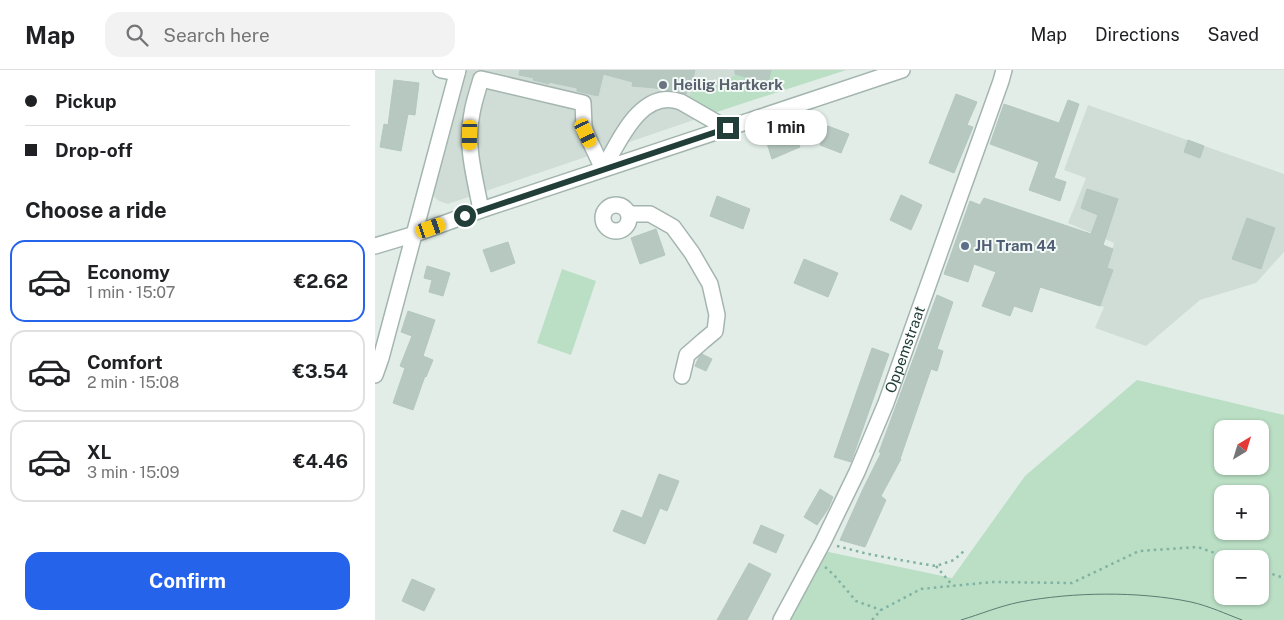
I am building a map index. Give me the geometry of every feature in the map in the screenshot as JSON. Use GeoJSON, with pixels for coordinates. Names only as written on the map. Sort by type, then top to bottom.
{"type":"FeatureCollection","features":[{"type":"Feature","properties":{"kind":"street"},"geometry":{"type":"LineString","coordinates":[[375,375],[458,71],[441,70]]}},
{"type":"Feature","properties":{"kind":"street"},"geometry":{"type":"LineString","coordinates":[[375,246],[902,70]]}},
{"type":"Feature","properties":{"kind":"street","name":"Oppemstraat"},"geometry":{"type":"LineString","coordinates":[[781,620],[815,558],[857,472],[886,403],[1004,70]]}},
{"type":"Feature","properties":{"kind":"street"},"geometry":{"type":"LineString","coordinates":[[481,210],[470,146],[472,112],[481,79],[583,103],[586,133],[603,169]]}},
{"type":"Feature","properties":{"kind":"street"},"geometry":{"type":"LineString","coordinates":[[603,169],[634,119],[641,111],[657,100],[674,99],[728,128]]}},
{"type":"Feature","properties":{"kind":"street"},"geometry":{"type":"LineString","coordinates":[[629,214],[651,214],[673,227],[692,253],[710,284],[717,315],[715,331],[687,356],[682,376]]}},
{"type":"Feature","properties":{"kind":"path"},"geometry":{"type":"LineString","coordinates":[[823,542],[868,554],[936,566],[955,560],[965,550]]}},
{"type":"Feature","properties":{"kind":"path"},"geometry":{"type":"LineString","coordinates":[[872,620],[881,610],[921,588],[992,582],[1072,583],[1139,551],[1198,547],[1214,553]]}},
{"type":"Feature","properties":{"kind":"path"},"geometry":{"type":"LineString","coordinates":[[815,558],[856,601],[881,610]]}},
{"type":"Feature","properties":{"kind":"path"},"geometry":{"type":"LineString","coordinates":[[936,566],[953,586]]}},
{"type":"Feature","properties":{"kind":"path"},"geometry":{"type":"LineString","coordinates":[[1269,573],[1284,578]]}},
{"type":"Feature","properties":{"kind":"shaded area"},"geometry":{"type":"Polygon","coordinates":[[[466,70],[846,70],[758,98],[448,204],[435,198],[432,191],[466,70]]]}},
{"type":"Feature","properties":{"kind":"shaded area"},"geometry":{"type":"Polygon","coordinates":[[[1088,105],[1284,174],[1284,252],[1256,283],[1200,300],[1146,346],[1095,328],[1104,307],[1100,306],[1111,277],[1105,274],[1114,243],[1068,223],[1086,178],[1064,170],[1088,105]]]}},
{"type":"Feature","properties":{"kind":"green space"},"geometry":{"type":"Polygon","coordinates":[[[744,70],[846,70],[716,112],[687,101],[693,89],[743,73],[744,70]]]}},
{"type":"Feature","properties":{"kind":"green space"},"geometry":{"type":"Polygon","coordinates":[[[562,269],[596,281],[571,355],[537,343],[562,269]]]}},
{"type":"Feature","properties":{"kind":"green space"},"geometry":{"type":"Polygon","coordinates":[[[1137,380],[1284,415],[1284,620],[781,620],[819,550],[952,578],[1025,476],[1137,380]]]}},
{"type":"Feature","properties":{"kind":"building"},"geometry":{"type":"Polygon","coordinates":[[[520,70],[695,70],[692,83],[686,94],[632,86],[633,82],[603,74],[598,96],[577,91],[577,88],[533,80],[534,78],[519,75],[520,70]]]}},
{"type":"Feature","properties":{"kind":"building"},"geometry":{"type":"Polygon","coordinates":[[[735,70],[771,70],[768,83],[735,74],[735,70]]]}},
{"type":"Feature","properties":{"kind":"building"},"geometry":{"type":"Polygon","coordinates":[[[394,80],[419,83],[415,115],[408,114],[401,151],[380,147],[384,124],[388,125],[394,80]]]}},
{"type":"Feature","properties":{"kind":"building"},"geometry":{"type":"Polygon","coordinates":[[[956,94],[977,102],[967,125],[973,127],[954,173],[929,163],[956,94]]]}},
{"type":"Feature","properties":{"kind":"building"},"geometry":{"type":"Polygon","coordinates":[[[1068,100],[1079,104],[1054,178],[1066,182],[1060,201],[1029,190],[1039,162],[990,144],[1004,104],[1059,123],[1068,100]]]}},
{"type":"Feature","properties":{"kind":"building"},"geometry":{"type":"Polygon","coordinates":[[[828,126],[849,134],[841,153],[820,145],[828,126]]]}},
{"type":"Feature","properties":{"kind":"building"},"geometry":{"type":"Polygon","coordinates":[[[793,130],[800,147],[772,159],[765,137],[793,130]]]}},
{"type":"Feature","properties":{"kind":"building"},"geometry":{"type":"Polygon","coordinates":[[[1188,140],[1204,146],[1200,158],[1184,152],[1188,140]]]}},
{"type":"Feature","properties":{"kind":"building"},"geometry":{"type":"Polygon","coordinates":[[[1087,189],[1118,199],[1103,245],[1113,249],[1107,268],[1113,270],[1100,306],[1040,287],[1032,312],[1014,306],[1010,316],[982,306],[996,272],[974,264],[968,282],[944,274],[970,201],[980,205],[984,198],[1091,234],[1098,215],[1081,208],[1087,189]]]}},
{"type":"Feature","properties":{"kind":"building"},"geometry":{"type":"Polygon","coordinates":[[[901,195],[922,205],[911,230],[890,220],[901,195]]]}},
{"type":"Feature","properties":{"kind":"building"},"geometry":{"type":"Polygon","coordinates":[[[717,196],[750,209],[743,229],[710,216],[717,196]]]}},
{"type":"Feature","properties":{"kind":"building"},"geometry":{"type":"Polygon","coordinates":[[[1247,218],[1275,228],[1261,269],[1232,259],[1247,218]]]}},
{"type":"Feature","properties":{"kind":"building"},"geometry":{"type":"Polygon","coordinates":[[[656,229],[665,255],[640,264],[631,238],[656,229]]]}},
{"type":"Feature","properties":{"kind":"building"},"geometry":{"type":"Polygon","coordinates":[[[508,242],[515,263],[491,272],[483,250],[508,242]]]}},
{"type":"Feature","properties":{"kind":"building"},"geometry":{"type":"Polygon","coordinates":[[[804,259],[838,273],[828,297],[794,283],[804,259]]]}},
{"type":"Feature","properties":{"kind":"building"},"geometry":{"type":"Polygon","coordinates":[[[427,266],[450,273],[443,296],[429,292],[432,280],[424,278],[427,266]]]}},
{"type":"Feature","properties":{"kind":"building"},"geometry":{"type":"Polygon","coordinates":[[[937,295],[953,302],[937,349],[943,351],[937,371],[931,369],[901,459],[881,496],[886,500],[865,547],[840,540],[881,453],[879,452],[937,295]]]}},
{"type":"Feature","properties":{"kind":"building"},"geometry":{"type":"Polygon","coordinates":[[[408,311],[435,320],[423,356],[433,360],[413,410],[393,403],[405,368],[400,366],[412,336],[401,332],[408,311]]]}},
{"type":"Feature","properties":{"kind":"building"},"geometry":{"type":"Polygon","coordinates":[[[872,348],[889,354],[851,462],[834,457],[872,348]]]}},
{"type":"Feature","properties":{"kind":"building"},"geometry":{"type":"Polygon","coordinates":[[[702,354],[712,359],[706,371],[695,366],[702,354]]]}},
{"type":"Feature","properties":{"kind":"building"},"geometry":{"type":"Polygon","coordinates":[[[659,474],[679,481],[667,511],[660,508],[645,544],[613,531],[622,510],[642,518],[659,474]]]}},
{"type":"Feature","properties":{"kind":"building"},"geometry":{"type":"Polygon","coordinates":[[[820,489],[833,497],[828,509],[817,525],[804,517],[820,489]]]}},
{"type":"Feature","properties":{"kind":"building"},"geometry":{"type":"Polygon","coordinates":[[[761,525],[784,535],[776,553],[753,543],[761,525]]]}},
{"type":"Feature","properties":{"kind":"building"},"geometry":{"type":"Polygon","coordinates":[[[749,563],[771,574],[747,620],[717,620],[749,563]]]}},
{"type":"Feature","properties":{"kind":"building"},"geometry":{"type":"Polygon","coordinates":[[[412,579],[435,589],[424,611],[402,601],[412,579]]]}},
{"type":"Feature","properties":{"kind":"tram line"},"geometry":{"type":"LineString","coordinates":[[961,620],[1020,602],[1061,596],[1106,594],[1171,598],[1211,608],[1242,620]]}},
{"type":"Feature","properties":{"kind":"place","name":"Heilig Hartkerk"},"geometry":{"type":"Point","coordinates":[663,85]}},
{"type":"Feature","properties":{"kind":"place","name":"JH Tram 44"},"geometry":{"type":"Point","coordinates":[965,246]}},
{"type":"Feature","properties":{"kind":"route"},"geometry":{"type":"LineString","coordinates":[[465,216],[728,128]]}}]}
